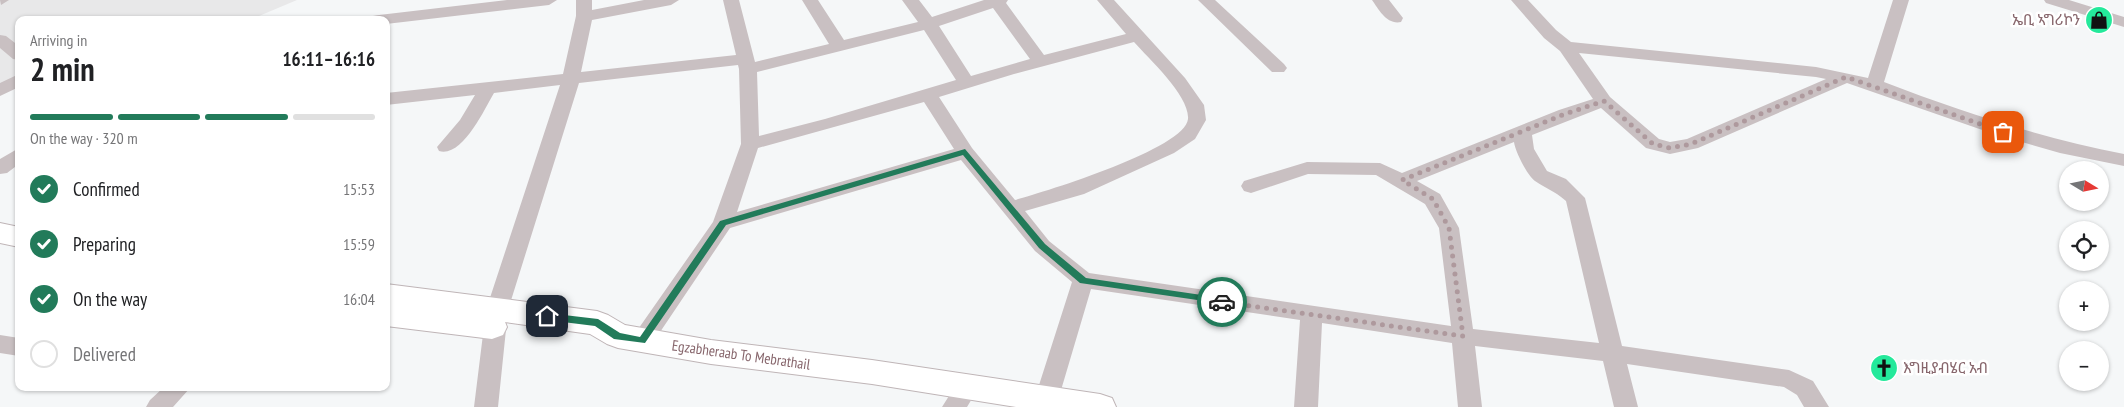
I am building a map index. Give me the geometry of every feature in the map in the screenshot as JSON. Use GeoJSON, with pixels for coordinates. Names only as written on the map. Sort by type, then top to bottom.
{"type":"FeatureCollection","features":[{"type":"Feature","properties":{"kind":"main road"},"geometry":{"type":"LineString","coordinates":[[0,233],[15,236]]}},
{"type":"Feature","properties":{"kind":"main road"},"geometry":{"type":"LineString","coordinates":[[0,253],[15,255]]}},
{"type":"Feature","properties":{"kind":"main road"},"geometry":{"type":"LineString","coordinates":[[390,296],[495,319]]}},
{"type":"Feature","properties":{"kind":"main road"},"geometry":{"type":"LineString","coordinates":[[390,315],[495,319]]}},
{"type":"Feature","properties":{"kind":"main road","name":"Egzabheraab To Mebrathail"},"geometry":{"type":"LineString","coordinates":[[495,319],[587,340],[630,338],[711,352],[872,372],[961,397],[1100,407]]}},
{"type":"Feature","properties":{"kind":"street"},"geometry":{"type":"LineString","coordinates":[[390,17],[430,7],[549,0]]}},
{"type":"Feature","properties":{"kind":"street"},"geometry":{"type":"LineString","coordinates":[[486,407],[495,319],[571,80],[584,8],[671,0]]}},
{"type":"Feature","properties":{"kind":"street"},"geometry":{"type":"LineString","coordinates":[[630,338],[723,223],[750,144],[748,64],[731,0]]}},
{"type":"Feature","properties":{"kind":"street"},"geometry":{"type":"LineString","coordinates":[[810,0],[840,46]]}},
{"type":"Feature","properties":{"kind":"street"},"geometry":{"type":"LineString","coordinates":[[910,0],[966,82]]}},
{"type":"Feature","properties":{"kind":"street"},"geometry":{"type":"LineString","coordinates":[[393,98],[488,87],[748,64],[840,46],[928,24],[999,0],[1041,62]]}},
{"type":"Feature","properties":{"kind":"street"},"geometry":{"type":"LineString","coordinates":[[1011,208],[1077,189],[1167,149],[1188,135],[1196,120],[1195,105],[1179,82],[1105,0]]}},
{"type":"Feature","properties":{"kind":"street"},"geometry":{"type":"LineString","coordinates":[[1206,0],[1278,68]]}},
{"type":"Feature","properties":{"kind":"street"},"geometry":{"type":"LineString","coordinates":[[1380,0],[1395,18]]}},
{"type":"Feature","properties":{"kind":"street"},"geometry":{"type":"LineString","coordinates":[[1519,0],[1550,34],[1566,47],[1604,101],[1653,144],[1670,148],[1691,144],[1846,77]]}},
{"type":"Feature","properties":{"kind":"street"},"geometry":{"type":"LineString","coordinates":[[1874,85],[1901,0]]}},
{"type":"Feature","properties":{"kind":"street"},"geometry":{"type":"LineString","coordinates":[[2052,0],[2124,22]]}},
{"type":"Feature","properties":{"kind":"street"},"geometry":{"type":"LineString","coordinates":[[750,144],[929,96],[966,82],[1138,36]]}},
{"type":"Feature","properties":{"kind":"street"},"geometry":{"type":"LineString","coordinates":[[0,40],[15,52]]}},
{"type":"Feature","properties":{"kind":"street"},"geometry":{"type":"LineString","coordinates":[[1566,47],[1846,77],[1874,85],[2003,132],[2075,151],[2124,160]]}},
{"type":"Feature","properties":{"kind":"street"},"geometry":{"type":"LineString","coordinates":[[0,91],[15,82]]}},
{"type":"Feature","properties":{"kind":"street"},"geometry":{"type":"LineString","coordinates":[[446,147],[468,123],[488,87]]}},
{"type":"Feature","properties":{"kind":"street"},"geometry":{"type":"LineString","coordinates":[[0,96],[15,98]]}},
{"type":"Feature","properties":{"kind":"street"},"geometry":{"type":"LineString","coordinates":[[929,96],[965,152],[1042,246],[1083,280],[1310,315],[1463,336],[1613,353],[1789,379],[1805,388],[1817,407]]}},
{"type":"Feature","properties":{"kind":"street"},"geometry":{"type":"LineString","coordinates":[[1402,180],[1565,114],[1604,101]]}},
{"type":"Feature","properties":{"kind":"street"},"geometry":{"type":"LineString","coordinates":[[1522,132],[1524,149],[1540,176],[1558,184],[1575,198],[1626,407]]}},
{"type":"Feature","properties":{"kind":"street"},"geometry":{"type":"LineString","coordinates":[[723,223],[965,152]]}},
{"type":"Feature","properties":{"kind":"street"},"geometry":{"type":"LineString","coordinates":[[0,168],[15,157]]}},
{"type":"Feature","properties":{"kind":"street"},"geometry":{"type":"LineString","coordinates":[[1251,186],[1307,168],[1380,169],[1433,199],[1449,228],[1470,407]]}},
{"type":"Feature","properties":{"kind":"street"},"geometry":{"type":"LineString","coordinates":[[1046,402],[1083,280]]}},
{"type":"Feature","properties":{"kind":"street"},"geometry":{"type":"LineString","coordinates":[[1306,407],[1310,315]]}},
{"type":"Feature","properties":{"kind":"street"},"geometry":{"type":"LineString","coordinates":[[0,344],[15,347]]}},
{"type":"Feature","properties":{"kind":"street"},"geometry":{"type":"LineString","coordinates":[[158,407],[175,391]]}},
{"type":"Feature","properties":{"kind":"shaded area"},"geometry":{"type":"Polygon","coordinates":[[[0,0],[297,0],[259,16],[15,16],[15,89],[0,87],[0,0]]]}},
{"type":"Feature","properties":{"kind":"way so far"},"geometry":{"type":"LineString","coordinates":[[1222,302],[1463,336],[1449,228],[1433,199],[1402,180],[1565,114],[1604,101],[1653,144],[1670,148],[1691,144],[1846,77],[1874,85],[2003,132]]}},
{"type":"Feature","properties":{"kind":"place","name":"ኤቢ ኣግሪኮን"},"geometry":{"type":"Point","coordinates":[2099,20]}},
{"type":"Feature","properties":{"kind":"place","name":"እግዚያብሄር አብ"},"geometry":{"type":"Point","coordinates":[1884,368]}},
{"type":"Feature","properties":{"kind":"route"},"geometry":{"type":"LineString","coordinates":[[547,316],[598,323],[618,336],[642,341],[723,223],[965,152],[1042,246],[1083,280],[1222,302]]}}]}
